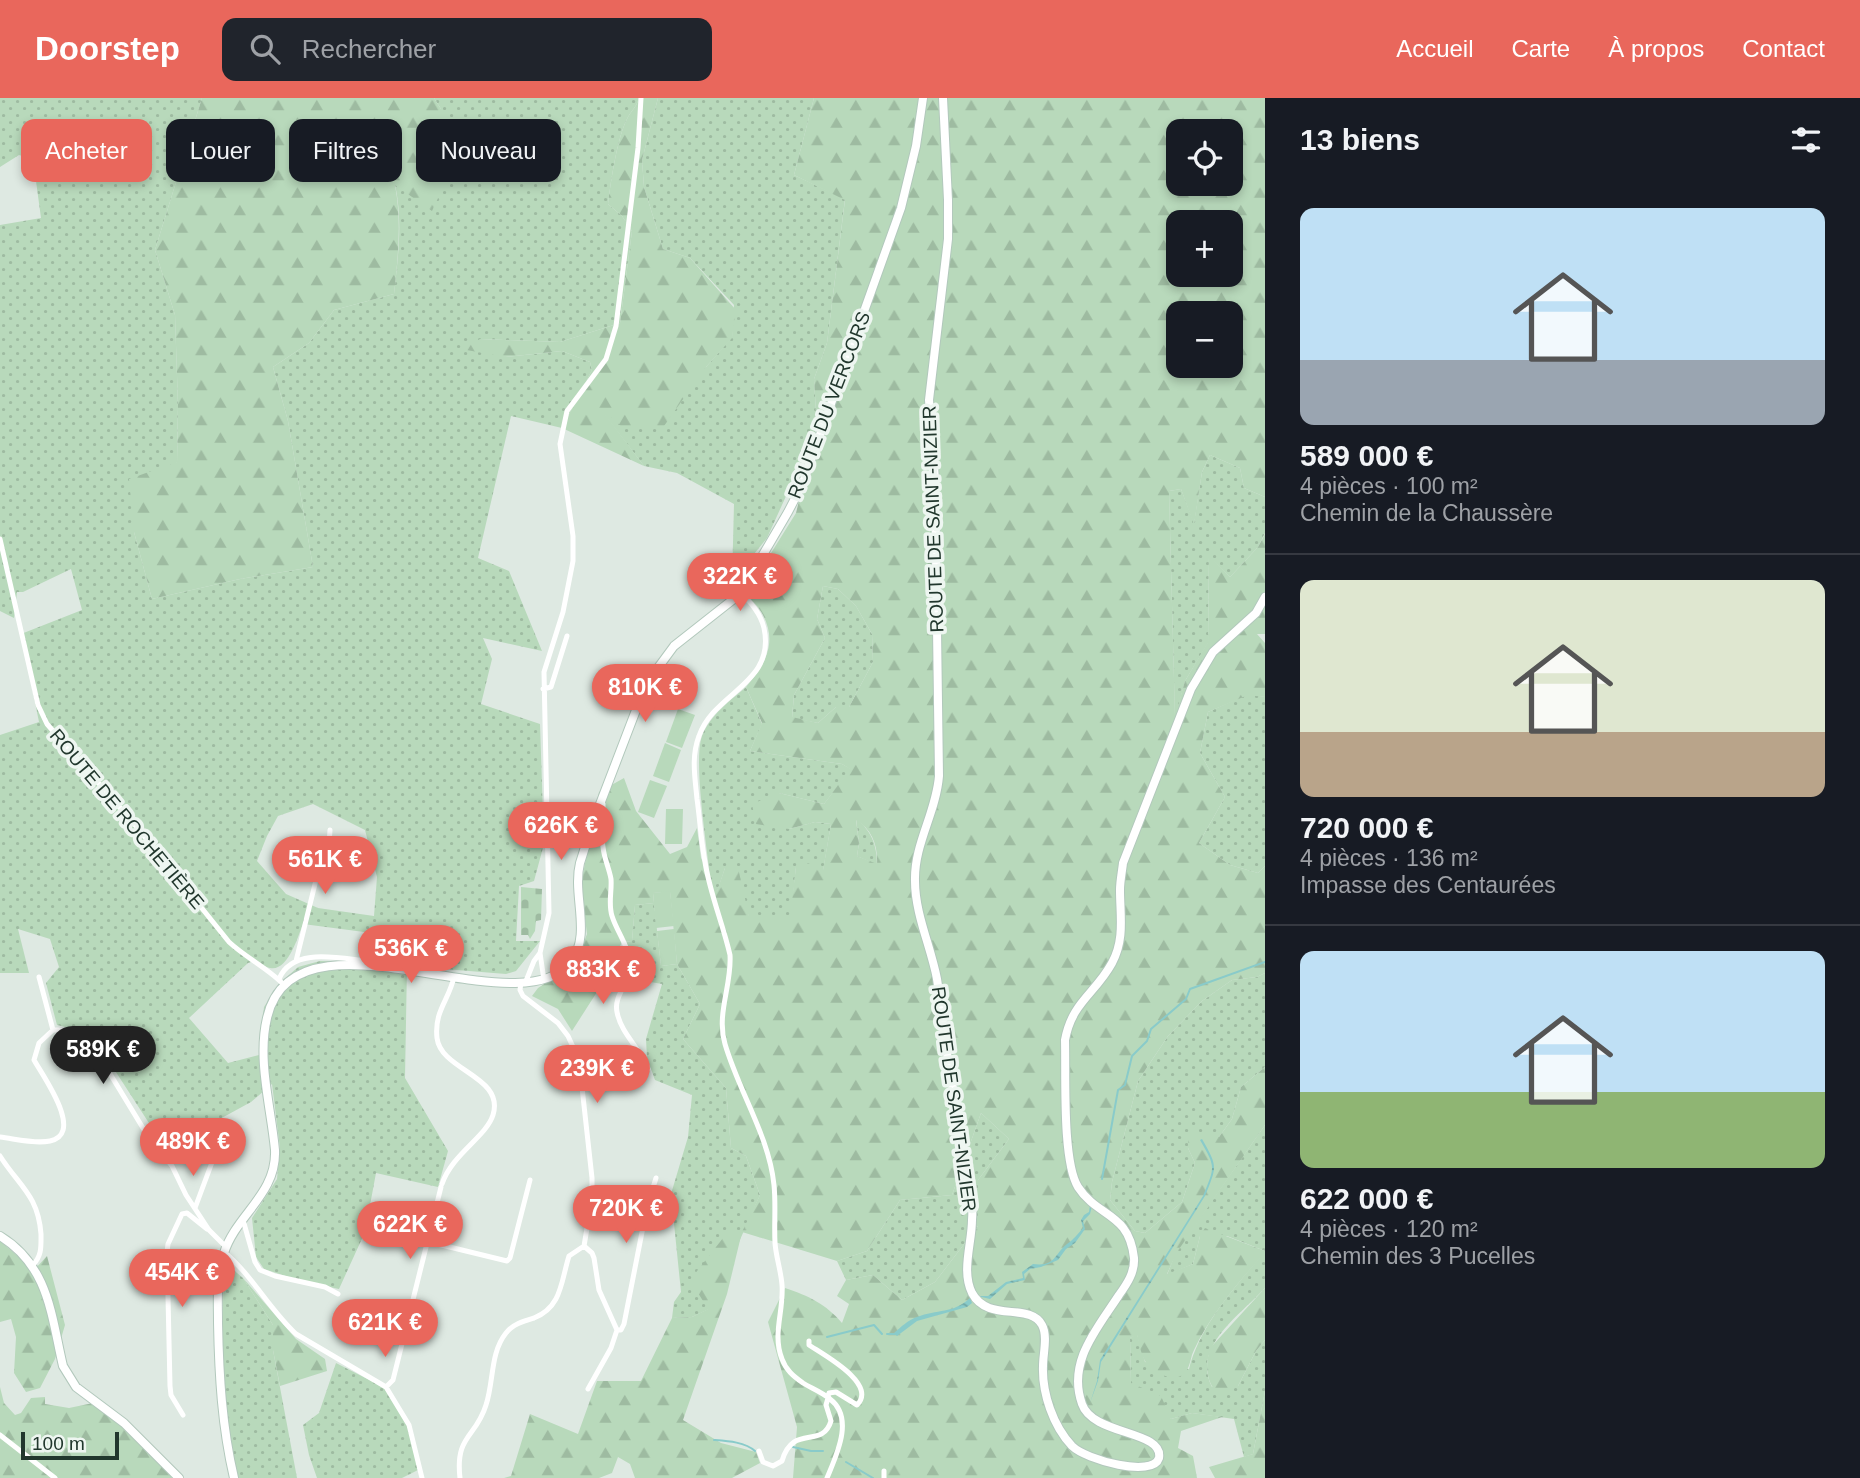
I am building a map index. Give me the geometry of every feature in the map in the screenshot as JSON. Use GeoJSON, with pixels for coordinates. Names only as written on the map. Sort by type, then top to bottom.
{"type":"FeatureCollection","features":[{"type":"Feature","properties":{"kind":"main road","name":"ROUTE DU VERCORS"},"geometry":{"type":"LineString","coordinates":[[544,980],[566,967],[577,948],[581,932],[576,884],[578,870],[646,684],[674,646],[740,594],[788,512],[811,463],[901,208],[910,176],[923,98]]}},
{"type":"Feature","properties":{"kind":"main road","name":"ROUTE DE SAINT-NIZIER"},"geometry":{"type":"LineString","coordinates":[[943,98],[948,239],[929,391],[935,480],[939,776],[934,805],[917,855],[915,892],[937,981],[946,1051],[970,1185],[972,1223],[968,1268],[971,1291],[986,1307],[994,1311],[1027,1314],[1041,1323],[1044,1333],[1044,1385],[1059,1429],[1070,1444],[1086,1457],[1129,1473],[1143,1473],[1152,1469],[1159,1460],[1158,1447],[1149,1440],[1100,1425],[1083,1409],[1077,1390],[1079,1363],[1085,1348],[1131,1276],[1134,1258],[1123,1226],[1091,1203],[1077,1186],[1071,1170],[1065,1040],[1068,1023],[1076,1008],[1111,965],[1120,943],[1123,863],[1191,689],[1213,652],[1256,613],[1265,597]]}},
{"type":"Feature","properties":{"kind":"main road"},"geometry":{"type":"LineString","coordinates":[[234,1478],[226,1435],[219,1367],[218,1278],[225,1250],[268,1185],[275,1166],[264,1041],[270,1009],[282,983],[317,967],[370,967],[523,982],[544,980]]}},
{"type":"Feature","properties":{"kind":"main road"},"geometry":{"type":"LineString","coordinates":[[0,1236],[33,1265],[44,1285],[63,1366],[69,1378],[76,1387],[130,1428],[179,1478]]}},
{"type":"Feature","properties":{"kind":"street"},"geometry":{"type":"LineString","coordinates":[[544,980],[540,954],[548,913],[544,672],[563,612],[573,561],[573,536],[560,444],[567,411],[606,359],[616,326],[638,148],[641,98]]}},
{"type":"Feature","properties":{"kind":"street","name":"ROUTE DE ROCHETIÈRE"},"geometry":{"type":"LineString","coordinates":[[0,539],[38,705],[47,724],[135,825],[229,942],[243,956],[282,983]]}},
{"type":"Feature","properties":{"kind":"street"},"geometry":{"type":"LineString","coordinates":[[740,594],[758,612],[766,646],[765,655],[752,677],[709,716],[698,737],[694,765],[705,864],[730,955],[731,968],[722,1028],[725,1044],[771,1159],[775,1189],[775,1248],[782,1287],[777,1335],[782,1360],[795,1378],[828,1398],[839,1411],[842,1433],[838,1452],[827,1478]]}},
{"type":"Feature","properties":{"kind":"street"},"geometry":{"type":"LineString","coordinates":[[543,689],[551,687],[567,636]]}},
{"type":"Feature","properties":{"kind":"street"},"geometry":{"type":"LineString","coordinates":[[603,797],[603,849],[611,883],[611,915],[628,950],[631,965],[629,977],[618,998],[617,1015],[629,1038],[643,1055],[648,1069]]}},
{"type":"Feature","properties":{"kind":"street"},"geometry":{"type":"LineString","coordinates":[[296,961],[317,876],[329,845],[330,831]]}},
{"type":"Feature","properties":{"kind":"street"},"geometry":{"type":"LineString","coordinates":[[460,1478],[459,1453],[484,1412],[499,1344],[512,1327],[552,1307],[559,1295],[569,1256],[584,1246],[592,1199],[579,1060],[568,1036],[558,1023],[523,996],[520,990],[540,954]]}},
{"type":"Feature","properties":{"kind":"street"},"geometry":{"type":"LineString","coordinates":[[282,983],[285,968],[296,961],[315,957],[366,961],[370,967]]}},
{"type":"Feature","properties":{"kind":"street"},"geometry":{"type":"LineString","coordinates":[[39,977],[53,1030]]}},
{"type":"Feature","properties":{"kind":"street"},"geometry":{"type":"LineString","coordinates":[[386,1387],[393,1380],[446,1172],[488,1124],[494,1110],[494,1101],[488,1089],[447,1056],[438,1043],[438,1018],[454,977]]}},
{"type":"Feature","properties":{"kind":"street"},"geometry":{"type":"LineString","coordinates":[[0,1137],[47,1141],[54,1140],[63,1131],[65,1118],[34,1060],[39,1043],[53,1030],[77,1036],[98,1054],[149,1138],[172,1166],[209,1230],[285,1324],[296,1334],[386,1387],[409,1425],[422,1478]]}},
{"type":"Feature","properties":{"kind":"street"},"geometry":{"type":"LineString","coordinates":[[0,1156],[26,1190],[38,1212],[41,1248],[39,1259],[33,1265]]}},
{"type":"Feature","properties":{"kind":"street"},"geometry":{"type":"LineString","coordinates":[[195,1208],[214,1157]]}},
{"type":"Feature","properties":{"kind":"street"},"geometry":{"type":"LineString","coordinates":[[617,1330],[621,1330],[624,1324],[644,1222],[645,1199],[651,1195],[656,1178]]}},
{"type":"Feature","properties":{"kind":"street"},"geometry":{"type":"LineString","coordinates":[[429,1242],[507,1261],[530,1180]]}},
{"type":"Feature","properties":{"kind":"street"},"geometry":{"type":"LineString","coordinates":[[183,1415],[171,1395],[170,1386],[168,1244],[182,1214],[187,1213],[209,1230]]}},
{"type":"Feature","properties":{"kind":"street"},"geometry":{"type":"LineString","coordinates":[[243,1220],[254,1262],[260,1270],[325,1287],[338,1294]]}},
{"type":"Feature","properties":{"kind":"street"},"geometry":{"type":"LineString","coordinates":[[584,1246],[594,1258],[600,1290],[617,1330],[611,1348],[588,1389]]}},
{"type":"Feature","properties":{"kind":"street"},"geometry":{"type":"LineString","coordinates":[[759,1451],[763,1462],[768,1465],[779,1464],[785,1450],[795,1440],[826,1432],[831,1421],[826,1405],[829,1393],[836,1392],[857,1405],[862,1398],[863,1394],[850,1374],[809,1345],[809,1341]]}},
{"type":"Feature","properties":{"kind":"street"},"geometry":{"type":"LineString","coordinates":[[0,1435],[55,1478]]}},
{"type":"Feature","properties":{"kind":"green space"},"geometry":{"type":"Polygon","coordinates":[[[0,98],[202,98],[196,119],[166,119],[166,182],[176,182],[155,250],[175,315],[177,462],[134,532],[152,599],[240,579],[313,567],[288,421],[273,367],[309,343],[334,310],[394,294],[399,226],[395,184],[402,182],[402,173],[416,150],[416,182],[561,182],[561,119],[435,119],[441,109],[434,98],[639,98],[621,136],[608,204],[622,216],[632,231],[620,323],[560,342],[480,339],[505,357],[562,351],[590,362],[592,370],[562,428],[511,416],[478,558],[509,571],[542,651],[483,638],[492,659],[481,704],[540,724],[544,844],[534,881],[519,886],[516,941],[540,941],[516,971],[506,974],[407,966],[405,1078],[448,1151],[438,1187],[376,1173],[365,1232],[339,1289],[264,1269],[256,1257],[252,1218],[277,1179],[280,1148],[272,1084],[251,1102],[207,1126],[158,1137],[101,1049],[82,1031],[57,1025],[46,983],[59,967],[50,939],[18,929],[29,973],[0,973],[0,735],[39,722],[21,634],[82,610],[71,569],[23,592],[17,592],[14,618],[0,611],[0,225],[41,218],[36,182],[152,182],[152,119],[21,119],[19,155],[0,167],[0,98]],[[313,804],[278,816],[257,861],[286,894],[318,908],[374,916],[377,877],[365,830],[313,804]],[[303,924],[291,952],[282,964],[270,968],[254,961],[248,963],[189,1018],[228,1063],[259,1055],[264,1007],[279,984],[298,967],[320,961],[401,963],[410,938],[303,924]]]}},
{"type":"Feature","properties":{"kind":"green space"},"geometry":{"type":"Polygon","coordinates":[[[202,98],[434,98],[441,109],[442,119],[416,119],[416,182],[445,183],[432,211],[395,185],[399,226],[394,294],[334,310],[309,343],[273,367],[288,421],[313,567],[240,579],[152,599],[134,532],[129,479],[177,462],[178,406],[175,315],[155,250],[176,182],[275,182],[275,119],[196,119],[202,98]]]}},
{"type":"Feature","properties":{"kind":"green space"},"geometry":{"type":"Polygon","coordinates":[[[639,98],[658,98],[642,160],[644,187],[663,249],[690,258],[736,310],[732,338],[706,367],[664,426],[622,427],[601,409],[644,466],[562,428],[592,370],[590,362],[562,351],[505,357],[461,349],[480,339],[560,342],[620,323],[632,231],[622,216],[608,204],[621,136],[639,98]]]}},
{"type":"Feature","properties":{"kind":"green space"},"geometry":{"type":"Polygon","coordinates":[[[658,98],[814,98],[794,175],[845,199],[827,343],[814,379],[817,428],[767,538],[732,581],[734,504],[677,473],[644,466],[597,405],[706,367],[732,337],[734,305],[690,258],[663,249],[644,187],[642,160],[658,98]]]}},
{"type":"Feature","properties":{"kind":"green space"},"geometry":{"type":"Polygon","coordinates":[[[814,98],[1265,98],[1265,497],[1244,488],[1240,468],[1210,455],[1202,472],[1194,525],[1181,489],[1169,491],[1175,716],[1185,681],[1208,642],[1209,555],[1230,577],[1258,547],[1265,534],[1265,634],[1257,634],[1265,643],[1265,697],[1248,695],[1208,712],[1200,753],[1225,797],[1199,843],[1230,865],[1258,873],[1265,866],[1265,973],[1257,977],[1232,980],[1202,1001],[1168,1036],[1138,1081],[1112,1182],[1110,1200],[1135,1231],[1145,1233],[1182,1202],[1195,1163],[1188,1148],[1188,1133],[1219,1137],[1232,1119],[1241,1087],[1265,1067],[1265,1125],[1177,1252],[1167,1274],[1193,1264],[1200,1236],[1205,1228],[1265,1251],[1265,1257],[1261,1257],[1216,1313],[1200,1337],[1182,1375],[1174,1378],[1155,1371],[1144,1358],[1137,1335],[1130,1338],[1131,1383],[1161,1396],[1171,1419],[1192,1413],[1222,1417],[1181,1431],[1178,1448],[1193,1456],[1197,1478],[793,1478],[797,1427],[768,1322],[785,1288],[817,1301],[842,1323],[849,1304],[837,1296],[846,1280],[873,1275],[902,1300],[935,1282],[978,1226],[978,1180],[1009,1139],[981,1113],[952,1195],[900,1200],[867,1251],[837,1261],[742,1232],[760,1195],[746,1156],[731,1148],[726,1088],[683,1039],[700,1004],[677,964],[670,892],[653,893],[654,903],[635,905],[632,941],[622,942],[604,981],[572,1031],[558,1009],[532,996],[538,988],[576,963],[587,934],[582,879],[599,792],[624,778],[636,811],[670,854],[687,847],[697,828],[701,858],[717,891],[725,868],[738,868],[749,916],[790,916],[796,867],[814,862],[823,870],[831,824],[815,822],[789,829],[756,824],[752,804],[779,793],[824,804],[850,769],[842,764],[750,751],[762,723],[746,687],[763,663],[769,636],[763,615],[746,593],[796,513],[817,428],[814,379],[827,343],[845,200],[794,175],[814,98]],[[823,586],[817,619],[825,638],[794,695],[792,717],[818,723],[836,707],[849,707],[873,662],[872,634],[856,606],[838,589],[823,586]],[[856,820],[859,843],[857,856],[877,864],[873,839],[866,828],[856,820]]]}},
{"type":"Feature","properties":{"kind":"green space"},"geometry":{"type":"Polygon","coordinates":[[[1210,455],[1240,468],[1244,488],[1265,497],[1265,533],[1258,547],[1230,577],[1209,556],[1208,643],[1185,681],[1175,719],[1169,491],[1181,489],[1194,523],[1202,472],[1210,455]]]}},
{"type":"Feature","properties":{"kind":"green space"},"geometry":{"type":"Polygon","coordinates":[[[823,586],[838,589],[856,606],[872,634],[873,662],[849,707],[836,707],[818,723],[792,718],[794,695],[825,638],[817,619],[823,586]]]}},
{"type":"Feature","properties":{"kind":"green space"},"geometry":{"type":"Polygon","coordinates":[[[746,687],[762,724],[750,751],[842,764],[851,769],[824,804],[779,793],[789,829],[815,822],[831,824],[823,871],[796,867],[791,916],[749,916],[725,868],[717,892],[710,878],[700,784],[702,736],[710,721],[746,687]]]}},
{"type":"Feature","properties":{"kind":"green space"},"geometry":{"type":"Polygon","coordinates":[[[1248,694],[1265,697],[1265,866],[1258,873],[1230,865],[1199,843],[1225,797],[1200,753],[1208,712],[1248,694]]]}},
{"type":"Feature","properties":{"kind":"green space"},"geometry":{"type":"Polygon","coordinates":[[[678,709],[695,715],[682,748],[666,742],[678,709]]]}},
{"type":"Feature","properties":{"kind":"green space"},"geometry":{"type":"Polygon","coordinates":[[[665,743],[681,750],[669,782],[653,776],[665,743]]]}},
{"type":"Feature","properties":{"kind":"green space"},"geometry":{"type":"Polygon","coordinates":[[[650,780],[667,786],[654,818],[638,812],[650,780]]]}},
{"type":"Feature","properties":{"kind":"green space"},"geometry":{"type":"Polygon","coordinates":[[[666,809],[683,809],[682,844],[665,844],[666,809]]]}},
{"type":"Feature","properties":{"kind":"green space"},"geometry":{"type":"Polygon","coordinates":[[[856,818],[872,838],[877,865],[857,856],[859,843],[856,818]]]}},
{"type":"Feature","properties":{"kind":"green space"},"geometry":{"type":"Polygon","coordinates":[[[521,887],[542,889],[541,920],[536,921],[535,931],[530,939],[528,935],[521,935],[521,887]]]}},
{"type":"Feature","properties":{"kind":"green space"},"geometry":{"type":"Polygon","coordinates":[[[670,891],[674,926],[656,928],[653,893],[670,891]]]}},
{"type":"Feature","properties":{"kind":"green space"},"geometry":{"type":"Polygon","coordinates":[[[654,903],[661,966],[677,964],[700,1004],[683,1039],[726,1088],[731,1148],[746,1156],[760,1195],[709,1309],[692,1317],[672,1318],[674,1302],[681,1292],[671,1194],[688,1137],[692,1095],[655,1080],[647,1058],[646,1039],[662,984],[633,979],[622,942],[632,941],[635,905],[654,903]]]}},
{"type":"Feature","properties":{"kind":"green space"},"geometry":{"type":"Polygon","coordinates":[[[674,929],[677,964],[661,966],[657,931],[674,929]]]}},
{"type":"Feature","properties":{"kind":"green space"},"geometry":{"type":"Polygon","coordinates":[[[1265,973],[1265,1067],[1241,1087],[1232,1119],[1219,1137],[1188,1148],[1195,1163],[1182,1202],[1145,1233],[1135,1231],[1110,1200],[1112,1182],[1138,1081],[1168,1036],[1202,1001],[1232,980],[1257,977],[1265,973]]]}},
{"type":"Feature","properties":{"kind":"green space"},"geometry":{"type":"Polygon","coordinates":[[[981,1113],[1009,1139],[978,1180],[978,1226],[935,1282],[902,1300],[873,1275],[846,1280],[837,1261],[867,1251],[900,1200],[952,1195],[981,1113]]]}},
{"type":"Feature","properties":{"kind":"green space"},"geometry":{"type":"Polygon","coordinates":[[[1265,1125],[1265,1251],[1227,1236],[1200,1236],[1193,1264],[1167,1275],[1176,1252],[1265,1125]]]}},
{"type":"Feature","properties":{"kind":"green space"},"geometry":{"type":"Polygon","coordinates":[[[742,1232],[727,1294],[683,1420],[721,1443],[756,1452],[760,1463],[732,1478],[635,1478],[630,1464],[618,1457],[612,1473],[599,1478],[504,1478],[511,1476],[530,1414],[578,1434],[597,1381],[641,1381],[672,1318],[692,1317],[708,1309],[690,1280],[727,1233],[742,1232]]]}},
{"type":"Feature","properties":{"kind":"green space"},"geometry":{"type":"Polygon","coordinates":[[[0,1241],[34,1270],[47,1256],[65,1325],[55,1359],[40,1388],[26,1392],[14,1373],[16,1337],[11,1319],[0,1322],[0,1241]]]}},
{"type":"Feature","properties":{"kind":"green space"},"geometry":{"type":"Polygon","coordinates":[[[1261,1256],[1265,1257],[1265,1288],[1222,1332],[1208,1358],[1207,1372],[1212,1387],[1238,1386],[1256,1351],[1265,1340],[1265,1391],[1253,1454],[1244,1457],[1234,1419],[1192,1413],[1171,1419],[1143,1389],[1131,1384],[1130,1338],[1137,1334],[1145,1362],[1189,1369],[1209,1323],[1261,1256]]]}},
{"type":"Feature","properties":{"kind":"green space"},"geometry":{"type":"Polygon","coordinates":[[[224,1262],[243,1278],[273,1325],[273,1350],[297,1478],[237,1478],[230,1452],[223,1398],[224,1262]]]}},
{"type":"Feature","properties":{"kind":"green space"},"geometry":{"type":"Polygon","coordinates":[[[243,1278],[296,1339],[325,1359],[327,1371],[280,1386],[273,1350],[273,1325],[243,1278]]]}},
{"type":"Feature","properties":{"kind":"green space"},"geometry":{"type":"Polygon","coordinates":[[[1265,1288],[1265,1340],[1256,1351],[1238,1386],[1225,1394],[1217,1393],[1207,1371],[1211,1347],[1265,1288]]]}},
{"type":"Feature","properties":{"kind":"green space"},"geometry":{"type":"Polygon","coordinates":[[[336,1363],[389,1390],[408,1423],[418,1470],[402,1478],[317,1478],[303,1425],[319,1413],[336,1363]]]}},
{"type":"Feature","properties":{"kind":"green space"},"geometry":{"type":"Polygon","coordinates":[[[0,1387],[4,1403],[15,1415],[21,1413],[31,1398],[45,1397],[45,1404],[69,1408],[93,1403],[154,1453],[172,1478],[0,1478],[0,1387]]]}},
{"type":"Feature","properties":{"kind":"green space"},"geometry":{"type":"Polygon","coordinates":[[[1265,1391],[1265,1478],[1215,1478],[1209,1467],[1253,1454],[1265,1391]]]}},
{"type":"Feature","properties":{"kind":"water"},"geometry":{"type":"Polygon","coordinates":[[[1202,1139],[1214,1167],[1205,1196],[1101,1362],[1090,1403],[1100,1360],[1203,1196],[1212,1167],[1200,1140],[1202,1139]]]}},
{"type":"Feature","properties":{"kind":"water"},"geometry":{"type":"Polygon","coordinates":[[[1090,1205],[1090,1214],[1083,1221],[1085,1229],[1058,1260],[1041,1267],[1030,1269],[1024,1274],[1025,1280],[1007,1284],[990,1299],[977,1296],[988,1296],[1006,1282],[1023,1278],[1022,1272],[1033,1264],[1046,1264],[1054,1259],[1083,1228],[1081,1220],[1089,1212],[1090,1205]]]}},
{"type":"Feature","properties":{"kind":"water"},"geometry":{"type":"Polygon","coordinates":[[[970,1298],[972,1303],[967,1307],[917,1321],[897,1336],[894,1333],[914,1318],[957,1307],[970,1298]]]}},
{"type":"Feature","properties":{"kind":"waterway"},"geometry":{"type":"LineString","coordinates":[[1102,1179],[1118,1090],[1125,1085],[1132,1056],[1147,1041],[1151,1029],[1186,999],[1190,989],[1265,962]]}},
{"type":"Feature","properties":{"kind":"waterway"},"geometry":{"type":"LineString","coordinates":[[827,1337],[874,1325],[882,1334]]}},
{"type":"Feature","properties":{"kind":"waterway"},"geometry":{"type":"LineString","coordinates":[[887,1334],[896,1334]]}},
{"type":"Feature","properties":{"kind":"waterway"},"geometry":{"type":"LineString","coordinates":[[714,1440],[741,1444],[755,1451]]}},
{"type":"Feature","properties":{"kind":"waterway"},"geometry":{"type":"LineString","coordinates":[[793,1447],[823,1451]]}},
{"type":"Feature","properties":{"kind":"waterway"},"geometry":{"type":"LineString","coordinates":[[846,1462],[873,1478]]}}]}
